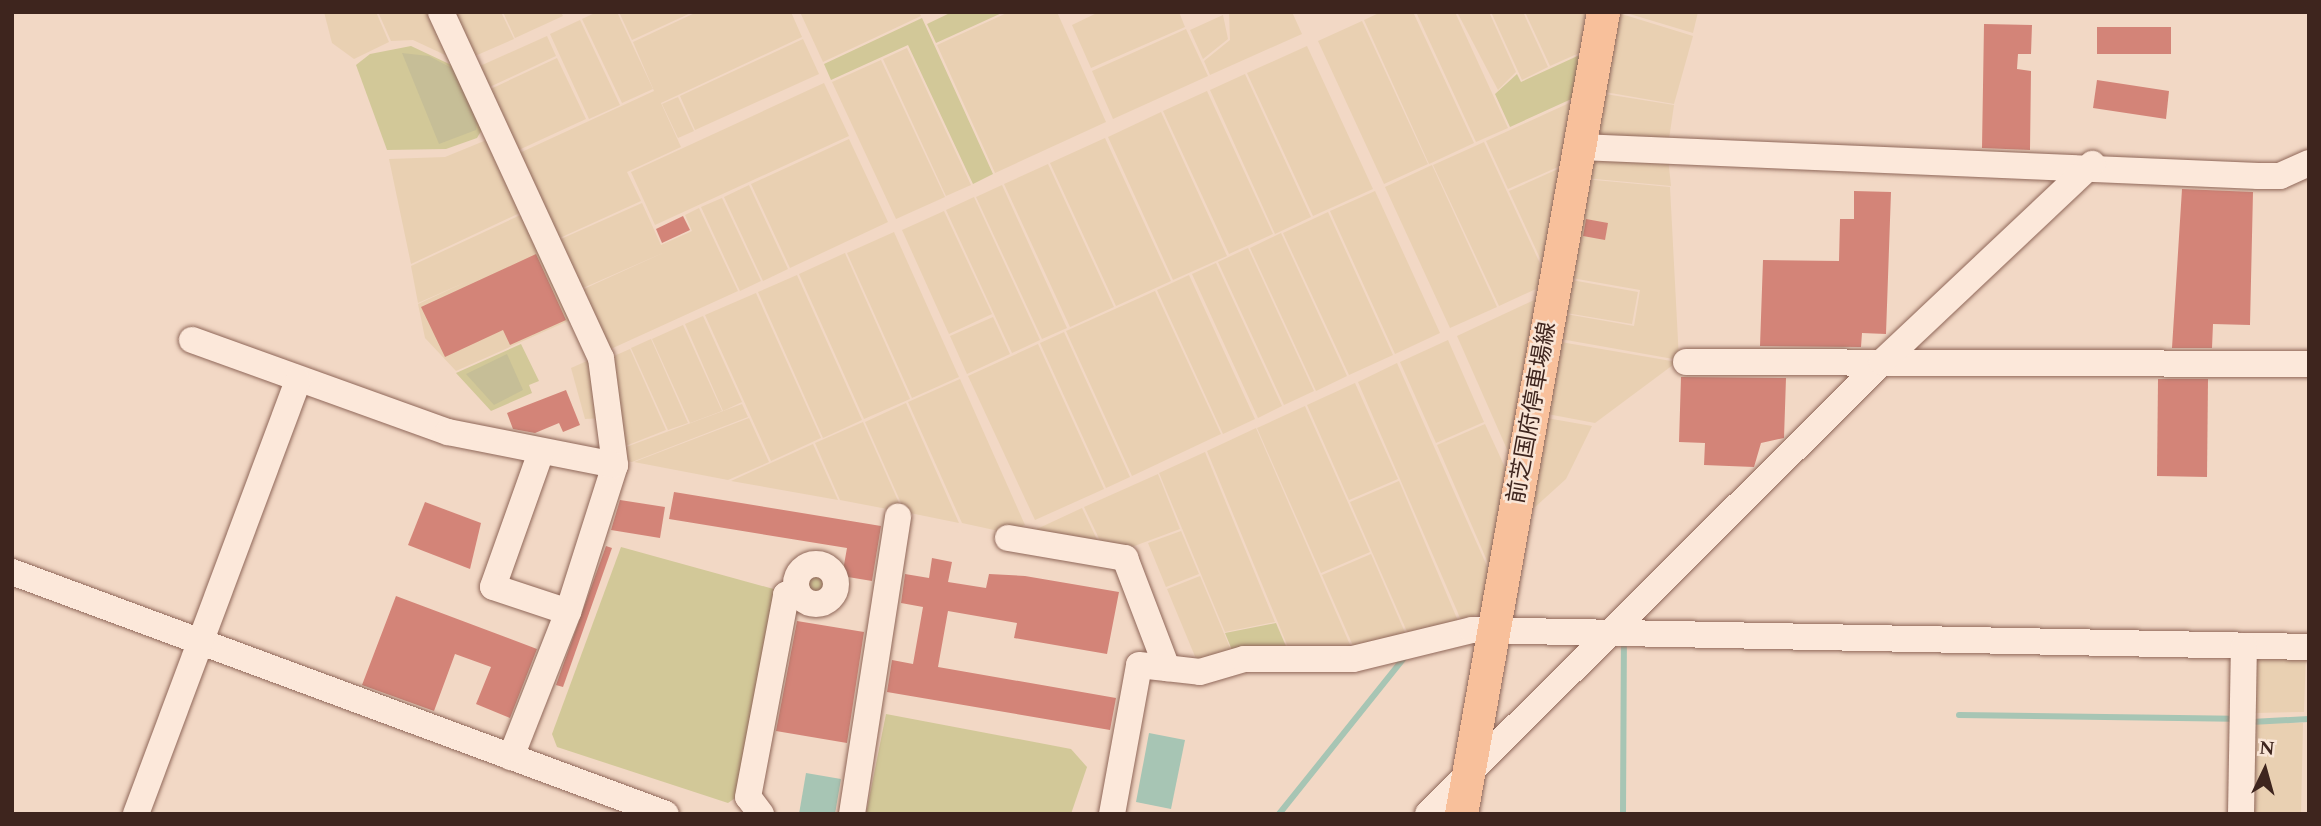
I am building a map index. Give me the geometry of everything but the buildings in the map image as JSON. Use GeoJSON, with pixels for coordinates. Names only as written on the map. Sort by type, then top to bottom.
{"type":"FeatureCollection","features":[{"type":"Feature","properties":{"kind":"main road","name":"前芝国府停車場線"},"geometry":{"type":"LineString","coordinates":[[1462,799],[1603,12]]}},
{"type":"Feature","properties":{"kind":"street"},"geometry":{"type":"LineString","coordinates":[[441,12],[601,358],[615,465],[568,612],[511,757]]}},
{"type":"Feature","properties":{"kind":"street"},"geometry":{"type":"LineString","coordinates":[[1580,147],[2092,164],[2280,176],[2309,163]]}},
{"type":"Feature","properties":{"kind":"street"},"geometry":{"type":"LineString","coordinates":[[1429,814],[1445,793],[1462,799],[1610,636],[1882,362],[2092,164]]}},
{"type":"Feature","properties":{"kind":"street"},"geometry":{"type":"LineString","coordinates":[[192,340],[298,381],[448,432],[615,465]]}},
{"type":"Feature","properties":{"kind":"street"},"geometry":{"type":"LineString","coordinates":[[1686,362],[2309,364]]}},
{"type":"Feature","properties":{"kind":"street"},"geometry":{"type":"LineString","coordinates":[[136,814],[298,381]]}},
{"type":"Feature","properties":{"kind":"street"},"geometry":{"type":"LineString","coordinates":[[541,452],[493,587],[568,612]]}},
{"type":"Feature","properties":{"kind":"street"},"geometry":{"type":"LineString","coordinates":[[852,814],[898,517]]}},
{"type":"Feature","properties":{"kind":"street"},"geometry":{"type":"LineString","coordinates":[[1008,538],[1125,558],[1167,668]]}},
{"type":"Feature","properties":{"kind":"street"},"geometry":{"type":"LineString","coordinates":[[12,572],[198,645],[666,814]]}},
{"type":"Feature","properties":{"kind":"street"},"geometry":{"type":"LineString","coordinates":[[761,814],[748,797],[786,595],[798,592]]}},
{"type":"Feature","properties":{"kind":"street"},"geometry":{"type":"LineString","coordinates":[[1112,814],[1139,665],[1200,672],[1244,659],[1353,659],[1492,631],[1610,636],[2309,647]]}},
{"type":"Feature","properties":{"kind":"street"},"geometry":{"type":"LineString","coordinates":[[2241,814],[2244,646]]}},
{"type":"Feature","properties":{"kind":"shaded area"},"geometry":{"type":"Polygon","coordinates":[[[324,12],[376,12],[389,42],[354,59],[332,43],[324,12]]]}},
{"type":"Feature","properties":{"kind":"shaded area"},"geometry":{"type":"Polygon","coordinates":[[[378,12],[436,12],[458,61],[413,40],[391,41],[378,12]]]}},
{"type":"Feature","properties":{"kind":"shaded area"},"geometry":{"type":"Polygon","coordinates":[[[446,12],[501,12],[514,39],[468,59],[446,12]]]}},
{"type":"Feature","properties":{"kind":"shaded area"},"geometry":{"type":"Polygon","coordinates":[[[503,12],[561,12],[563,16],[515,38],[503,12]]]}},
{"type":"Feature","properties":{"kind":"shaded area"},"geometry":{"type":"Polygon","coordinates":[[[597,12],[617,12],[653,89],[622,103],[582,19],[597,12]]]}},
{"type":"Feature","properties":{"kind":"shaded area"},"geometry":{"type":"Polygon","coordinates":[[[619,12],[693,12],[632,40],[619,12]]]}},
{"type":"Feature","properties":{"kind":"shaded area"},"geometry":{"type":"Polygon","coordinates":[[[697,12],[791,12],[802,37],[661,103],[681,147],[627,172],[641,201],[551,242],[513,156],[654,91],[633,42],[697,12]]]}},
{"type":"Feature","properties":{"kind":"shaded area"},"geometry":{"type":"Polygon","coordinates":[[[800,12],[919,12],[921,16],[823,62],[800,12]]]}},
{"type":"Feature","properties":{"kind":"shaded area"},"geometry":{"type":"Polygon","coordinates":[[[952,12],[1004,12],[936,43],[927,24],[952,12]]]}},
{"type":"Feature","properties":{"kind":"shaded area"},"geometry":{"type":"Polygon","coordinates":[[[1009,12],[1057,12],[1106,122],[995,173],[937,45],[1009,12]]]}},
{"type":"Feature","properties":{"kind":"shaded area"},"geometry":{"type":"Polygon","coordinates":[[[1099,12],[1179,12],[1185,27],[1091,68],[1072,25],[1099,12]]]}},
{"type":"Feature","properties":{"kind":"shaded area"},"geometry":{"type":"Polygon","coordinates":[[[1229,12],[1292,12],[1302,34],[1210,75],[1204,61],[1230,40],[1229,12]]]}},
{"type":"Feature","properties":{"kind":"shaded area"},"geometry":{"type":"Polygon","coordinates":[[[1381,12],[1413,12],[1474,143],[1429,164],[1364,20],[1381,12]]]}},
{"type":"Feature","properties":{"kind":"shaded area"},"geometry":{"type":"Polygon","coordinates":[[[1416,12],[1455,12],[1508,128],[1476,142],[1416,12]]]}},
{"type":"Feature","properties":{"kind":"shaded area"},"geometry":{"type":"Polygon","coordinates":[[[1457,12],[1489,12],[1516,72],[1498,90],[1457,12]]]}},
{"type":"Feature","properties":{"kind":"shaded area"},"geometry":{"type":"Polygon","coordinates":[[[1491,12],[1523,12],[1548,67],[1522,80],[1491,12]]]}},
{"type":"Feature","properties":{"kind":"shaded area"},"geometry":{"type":"Polygon","coordinates":[[[1525,12],[1592,12],[1586,50],[1550,66],[1525,12]]]}},
{"type":"Feature","properties":{"kind":"shaded area"},"geometry":{"type":"Polygon","coordinates":[[[1615,12],[1693,36],[1674,104],[1599,91],[1615,12]]]}},
{"type":"Feature","properties":{"kind":"shaded area"},"geometry":{"type":"Polygon","coordinates":[[[1623,12],[1698,12],[1693,33],[1623,12]]]}},
{"type":"Feature","properties":{"kind":"shaded area"},"geometry":{"type":"Polygon","coordinates":[[[1223,15],[1228,39],[1203,59],[1190,30],[1223,15]]]}},
{"type":"Feature","properties":{"kind":"shaded area"},"geometry":{"type":"Polygon","coordinates":[[[922,18],[993,174],[973,184],[908,45],[831,80],[824,64],[922,18]]]}},
{"type":"Feature","properties":{"kind":"shaded area"},"geometry":{"type":"Polygon","coordinates":[[[580,20],[620,105],[589,119],[550,34],[580,20]]]}},
{"type":"Feature","properties":{"kind":"shaded area"},"geometry":{"type":"Polygon","coordinates":[[[1362,21],[1428,164],[1384,184],[1318,41],[1362,21]]]}},
{"type":"Feature","properties":{"kind":"shaded area"},"geometry":{"type":"Polygon","coordinates":[[[1186,29],[1208,76],[1113,119],[1092,71],[1186,29]]]}},
{"type":"Feature","properties":{"kind":"shaded area"},"geometry":{"type":"Polygon","coordinates":[[[547,36],[556,56],[481,91],[471,70],[547,36]]]}},
{"type":"Feature","properties":{"kind":"shaded area"},"geometry":{"type":"Polygon","coordinates":[[[803,39],[819,74],[695,130],[680,96],[803,39]]]}},
{"type":"Feature","properties":{"kind":"shaded area"},"geometry":{"type":"Polygon","coordinates":[[[411,46],[462,70],[483,128],[477,138],[446,149],[387,150],[356,65],[370,54],[411,46]]]}},
{"type":"Feature","properties":{"kind":"shaded area"},"geometry":{"type":"Polygon","coordinates":[[[1307,46],[1373,189],[1313,216],[1247,73],[1307,46]]]}},
{"type":"Feature","properties":{"kind":"shaded area"},"geometry":{"type":"Polygon","coordinates":[[[907,48],[971,185],[946,196],[883,59],[907,48]]]}},
{"type":"Feature","properties":{"kind":"shaded area"},"geometry":{"type":"Polygon","coordinates":[[[402,53],[429,56],[459,72],[478,113],[476,130],[439,144],[402,53]]]}},
{"type":"Feature","properties":{"kind":"shaded area"},"geometry":{"type":"Polygon","coordinates":[[[1584,53],[1578,96],[1510,127],[1495,94],[1517,74],[1521,82],[1584,53]]]}},
{"type":"Feature","properties":{"kind":"shaded area"},"geometry":{"type":"Polygon","coordinates":[[[557,58],[586,119],[510,154],[482,93],[557,58]]]}},
{"type":"Feature","properties":{"kind":"shaded area"},"geometry":{"type":"Polygon","coordinates":[[[881,60],[945,197],[896,219],[832,82],[881,60]]]}},
{"type":"Feature","properties":{"kind":"shaded area"},"geometry":{"type":"Polygon","coordinates":[[[1245,74],[1311,217],[1275,234],[1210,90],[1245,74]]]}},
{"type":"Feature","properties":{"kind":"shaded area"},"geometry":{"type":"Polygon","coordinates":[[[824,83],[849,136],[655,225],[631,172],[824,83]]]}},
{"type":"Feature","properties":{"kind":"shaded area"},"geometry":{"type":"Polygon","coordinates":[[[1207,91],[1273,234],[1229,254],[1163,111],[1207,91]]]}},
{"type":"Feature","properties":{"kind":"shaded area"},"geometry":{"type":"Polygon","coordinates":[[[1599,93],[1674,105],[1668,146],[1591,143],[1599,93]]]}},
{"type":"Feature","properties":{"kind":"shaded area"},"geometry":{"type":"Polygon","coordinates":[[[678,97],[694,131],[678,138],[662,104],[678,97]]]}},
{"type":"Feature","properties":{"kind":"shaded area"},"geometry":{"type":"Polygon","coordinates":[[[1578,99],[1567,163],[1508,189],[1486,141],[1578,99]]]}},
{"type":"Feature","properties":{"kind":"shaded area"},"geometry":{"type":"Polygon","coordinates":[[[1161,112],[1227,256],[1173,280],[1108,137],[1161,112]]]}},
{"type":"Feature","properties":{"kind":"shaded area"},"geometry":{"type":"Polygon","coordinates":[[[1105,138],[1171,281],[1116,306],[1050,163],[1105,138]]]}},
{"type":"Feature","properties":{"kind":"shaded area"},"geometry":{"type":"Polygon","coordinates":[[[489,139],[526,210],[411,264],[389,159],[445,157],[489,139]]]}},
{"type":"Feature","properties":{"kind":"shaded area"},"geometry":{"type":"Polygon","coordinates":[[[849,139],[888,222],[790,268],[751,184],[849,139]]]}},
{"type":"Feature","properties":{"kind":"shaded area"},"geometry":{"type":"Polygon","coordinates":[[[1484,142],[1549,283],[1499,306],[1433,165],[1484,142]]]}},
{"type":"Feature","properties":{"kind":"shaded area"},"geometry":{"type":"Polygon","coordinates":[[[1588,153],[1668,157],[1671,186],[1584,178],[1588,153]]]}},
{"type":"Feature","properties":{"kind":"shaded area"},"geometry":{"type":"Polygon","coordinates":[[[1048,164],[1114,307],[1070,327],[1004,184],[1048,164]]]}},
{"type":"Feature","properties":{"kind":"shaded area"},"geometry":{"type":"Polygon","coordinates":[[[1432,165],[1497,307],[1450,328],[1385,187],[1432,165]]]}},
{"type":"Feature","properties":{"kind":"shaded area"},"geometry":{"type":"Polygon","coordinates":[[[1567,165],[1551,282],[1509,191],[1567,165]]]}},
{"type":"Feature","properties":{"kind":"shaded area"},"geometry":{"type":"Polygon","coordinates":[[[1584,179],[1670,187],[1679,360],[1555,338],[1560,313],[1634,326],[1640,290],[1566,277],[1584,179]]]}},
{"type":"Feature","properties":{"kind":"shaded area"},"geometry":{"type":"Polygon","coordinates":[[[749,185],[788,269],[763,281],[724,197],[749,185]]]}},
{"type":"Feature","properties":{"kind":"shaded area"},"geometry":{"type":"Polygon","coordinates":[[[1002,185],[1067,328],[1042,339],[976,197],[1002,185]]]}},
{"type":"Feature","properties":{"kind":"shaded area"},"geometry":{"type":"Polygon","coordinates":[[[1375,191],[1440,333],[1395,354],[1330,211],[1375,191]]]}},
{"type":"Feature","properties":{"kind":"shaded area"},"geometry":{"type":"Polygon","coordinates":[[[974,197],[1040,340],[1012,353],[946,210],[974,197]]]}},
{"type":"Feature","properties":{"kind":"shaded area"},"geometry":{"type":"Polygon","coordinates":[[[722,198],[761,281],[740,291],[701,207],[722,198]]]}},
{"type":"Feature","properties":{"kind":"shaded area"},"geometry":{"type":"Polygon","coordinates":[[[642,203],[661,245],[692,231],[685,215],[699,208],[738,291],[602,353],[575,293],[665,252],[574,292],[552,243],[642,203]]]}},
{"type":"Feature","properties":{"kind":"shaded area"},"geometry":{"type":"Polygon","coordinates":[[[944,211],[992,314],[949,334],[902,230],[944,211]]]}},
{"type":"Feature","properties":{"kind":"shaded area"},"geometry":{"type":"Polygon","coordinates":[[[527,212],[577,317],[456,371],[425,338],[418,304],[468,281],[418,303],[411,266],[527,212]]]}},
{"type":"Feature","properties":{"kind":"shaded area"},"geometry":{"type":"Polygon","coordinates":[[[1328,212],[1393,355],[1349,375],[1283,233],[1328,212]]]}},
{"type":"Feature","properties":{"kind":"shaded area"},"geometry":{"type":"Polygon","coordinates":[[[894,232],[959,377],[912,398],[847,253],[894,232]]]}},
{"type":"Feature","properties":{"kind":"shaded area"},"geometry":{"type":"Polygon","coordinates":[[[1281,233],[1347,376],[1316,391],[1250,248],[1281,233]]]}},
{"type":"Feature","properties":{"kind":"shaded area"},"geometry":{"type":"Polygon","coordinates":[[[1248,248],[1314,391],[1284,405],[1218,262],[1248,248]]]}},
{"type":"Feature","properties":{"kind":"shaded area"},"geometry":{"type":"Polygon","coordinates":[[[845,253],[910,399],[864,419],[799,274],[845,253]]]}},
{"type":"Feature","properties":{"kind":"shaded area"},"geometry":{"type":"Polygon","coordinates":[[[1216,263],[1282,406],[1258,418],[1192,274],[1216,263]]]}},
{"type":"Feature","properties":{"kind":"shaded area"},"geometry":{"type":"Polygon","coordinates":[[[797,275],[862,420],[823,438],[758,292],[797,275]]]}},
{"type":"Feature","properties":{"kind":"shaded area"},"geometry":{"type":"Polygon","coordinates":[[[1189,275],[1255,419],[1223,434],[1157,290],[1189,275]]]}},
{"type":"Feature","properties":{"kind":"shaded area"},"geometry":{"type":"Polygon","coordinates":[[[1566,279],[1638,292],[1632,324],[1560,312],[1566,279]]]}},
{"type":"Feature","properties":{"kind":"shaded area"},"geometry":{"type":"Polygon","coordinates":[[[1155,291],[1221,434],[1132,476],[1066,331],[1155,291]]]}},
{"type":"Feature","properties":{"kind":"shaded area"},"geometry":{"type":"Polygon","coordinates":[[[756,293],[821,438],[771,461],[705,315],[756,293]]]}},
{"type":"Feature","properties":{"kind":"shaded area"},"geometry":{"type":"Polygon","coordinates":[[[1545,295],[1513,463],[1457,336],[1545,295]]]}},
{"type":"Feature","properties":{"kind":"shaded area"},"geometry":{"type":"Polygon","coordinates":[[[703,316],[742,402],[723,411],[685,324],[703,316]]]}},
{"type":"Feature","properties":{"kind":"shaded area"},"geometry":{"type":"Polygon","coordinates":[[[993,317],[1010,354],[967,374],[950,336],[993,317]]]}},
{"type":"Feature","properties":{"kind":"shaded area"},"geometry":{"type":"Polygon","coordinates":[[[683,325],[722,411],[690,423],[652,339],[683,325]]]}},
{"type":"Feature","properties":{"kind":"shaded area"},"geometry":{"type":"Polygon","coordinates":[[[1064,332],[1130,477],[1106,488],[1040,343],[1064,332]]]}},
{"type":"Feature","properties":{"kind":"shaded area"},"geometry":{"type":"Polygon","coordinates":[[[651,339],[688,423],[668,430],[631,348],[651,339]]]}},
{"type":"Feature","properties":{"kind":"shaded area"},"geometry":{"type":"Polygon","coordinates":[[[1448,340],[1484,422],[1436,443],[1400,362],[1448,340]]]}},
{"type":"Feature","properties":{"kind":"shaded area"},"geometry":{"type":"Polygon","coordinates":[[[1555,341],[1677,362],[1595,423],[1542,413],[1555,341]]]}},
{"type":"Feature","properties":{"kind":"shaded area"},"geometry":{"type":"Polygon","coordinates":[[[521,344],[539,381],[529,385],[532,393],[491,411],[456,373],[521,344]]]}},
{"type":"Feature","properties":{"kind":"shaded area"},"geometry":{"type":"Polygon","coordinates":[[[1038,344],[1104,489],[1035,520],[968,376],[1038,344]]]}},
{"type":"Feature","properties":{"kind":"shaded area"},"geometry":{"type":"Polygon","coordinates":[[[630,349],[666,430],[618,449],[607,359],[630,349]]]}},
{"type":"Feature","properties":{"kind":"shaded area"},"geometry":{"type":"Polygon","coordinates":[[[507,354],[523,390],[494,405],[466,374],[507,354]]]}},
{"type":"Feature","properties":{"kind":"shaded area"},"geometry":{"type":"Polygon","coordinates":[[[596,357],[604,418],[585,419],[571,368],[596,357]]]}},
{"type":"Feature","properties":{"kind":"shaded area"},"geometry":{"type":"Polygon","coordinates":[[[1397,363],[1490,573],[1480,614],[1461,620],[1358,382],[1397,363]]]}},
{"type":"Feature","properties":{"kind":"shaded area"},"geometry":{"type":"Polygon","coordinates":[[[960,379],[1025,525],[1008,533],[962,523],[908,402],[960,379]]]}},
{"type":"Feature","properties":{"kind":"shaded area"},"geometry":{"type":"Polygon","coordinates":[[[1355,383],[1398,479],[1349,500],[1307,405],[1355,383]]]}},
{"type":"Feature","properties":{"kind":"shaded area"},"geometry":{"type":"Polygon","coordinates":[[[906,403],[959,523],[905,512],[865,422],[906,403]]]}},
{"type":"Feature","properties":{"kind":"shaded area"},"geometry":{"type":"Polygon","coordinates":[[[742,404],[748,417],[632,462],[620,460],[618,450],[742,404]]]}},
{"type":"Feature","properties":{"kind":"shaded area"},"geometry":{"type":"Polygon","coordinates":[[[1305,406],[1370,552],[1321,573],[1257,428],[1305,406]]]}},
{"type":"Feature","properties":{"kind":"shaded area"},"geometry":{"type":"Polygon","coordinates":[[[1541,417],[1592,426],[1566,479],[1523,518],[1541,417]]]}},
{"type":"Feature","properties":{"kind":"shaded area"},"geometry":{"type":"Polygon","coordinates":[[[749,418],[769,462],[728,480],[634,462],[749,418]]]}},
{"type":"Feature","properties":{"kind":"shaded area"},"geometry":{"type":"Polygon","coordinates":[[[863,422],[903,512],[840,500],[815,443],[863,422]]]}},
{"type":"Feature","properties":{"kind":"shaded area"},"geometry":{"type":"Polygon","coordinates":[[[1485,424],[1509,476],[1491,570],[1437,445],[1485,424]]]}},
{"type":"Feature","properties":{"kind":"shaded area"},"geometry":{"type":"Polygon","coordinates":[[[1256,428],[1351,647],[1290,652],[1207,451],[1256,428]]]}},
{"type":"Feature","properties":{"kind":"shaded area"},"geometry":{"type":"Polygon","coordinates":[[[813,444],[838,500],[731,481],[813,444]]]}},
{"type":"Feature","properties":{"kind":"shaded area"},"geometry":{"type":"Polygon","coordinates":[[[1205,452],[1275,622],[1225,632],[1159,473],[1205,452]]]}},
{"type":"Feature","properties":{"kind":"shaded area"},"geometry":{"type":"Polygon","coordinates":[[[1158,474],[1180,529],[1121,551],[1104,549],[1084,507],[1158,474]]]}},
{"type":"Feature","properties":{"kind":"shaded area"},"geometry":{"type":"Polygon","coordinates":[[[1399,481],[1458,621],[1408,634],[1350,502],[1399,481]]]}},
{"type":"Feature","properties":{"kind":"shaded area"},"geometry":{"type":"Polygon","coordinates":[[[1082,508],[1101,548],[1024,535],[1082,508]]]}},
{"type":"Feature","properties":{"kind":"shaded area"},"geometry":{"type":"Polygon","coordinates":[[[1181,531],[1199,574],[1166,587],[1148,543],[1181,531]]]}},
{"type":"Feature","properties":{"kind":"shaded area"},"geometry":{"type":"Polygon","coordinates":[[[621,547],[777,590],[738,796],[728,803],[557,747],[552,734],[621,547]]]}},
{"type":"Feature","properties":{"kind":"shaded area"},"geometry":{"type":"Polygon","coordinates":[[[1371,554],[1406,635],[1354,648],[1322,575],[1371,554]]]}},
{"type":"Feature","properties":{"kind":"shaded area"},"geometry":{"type":"Polygon","coordinates":[[[816,569],[827,573],[831,584],[827,595],[816,599],[805,595],[801,584],[805,573],[816,569]]]}},
{"type":"Feature","properties":{"kind":"shaded area"},"geometry":{"type":"Polygon","coordinates":[[[1200,576],[1233,655],[1199,666],[1167,589],[1200,576]]]}},
{"type":"Feature","properties":{"kind":"shaded area"},"geometry":{"type":"Polygon","coordinates":[[[1276,623],[1288,651],[1234,655],[1225,633],[1276,623]]]}},
{"type":"Feature","properties":{"kind":"shaded area"},"geometry":{"type":"Polygon","coordinates":[[[2255,653],[2306,653],[2304,712],[2254,713],[2255,653]]]}},
{"type":"Feature","properties":{"kind":"shaded area"},"geometry":{"type":"Polygon","coordinates":[[[886,714],[1071,749],[1087,767],[1071,814],[866,814],[886,714]]]}},
{"type":"Feature","properties":{"kind":"shaded area"},"geometry":{"type":"Polygon","coordinates":[[[2255,723],[2303,723],[2301,814],[2254,814],[2255,723]]]}},
{"type":"Feature","properties":{"kind":"shaded area"},"geometry":{"type":"Polygon","coordinates":[[[1149,733],[1185,740],[1171,809],[1136,802],[1149,733]]]}},
{"type":"Feature","properties":{"kind":"shaded area"},"geometry":{"type":"Polygon","coordinates":[[[806,773],[841,779],[835,814],[799,814],[806,773]]]}},
{"type":"Feature","properties":{"kind":"waterway"},"geometry":{"type":"LineString","coordinates":[[1623,814],[1624,647]]}},
{"type":"Feature","properties":{"kind":"waterway"},"geometry":{"type":"LineString","coordinates":[[1279,814],[1405,657]]}},
{"type":"Feature","properties":{"kind":"waterway"},"geometry":{"type":"LineString","coordinates":[[1959,715],[2233,719]]}},
{"type":"Feature","properties":{"kind":"waterway"},"geometry":{"type":"LineString","coordinates":[[2251,722],[2309,719]]}}]}
